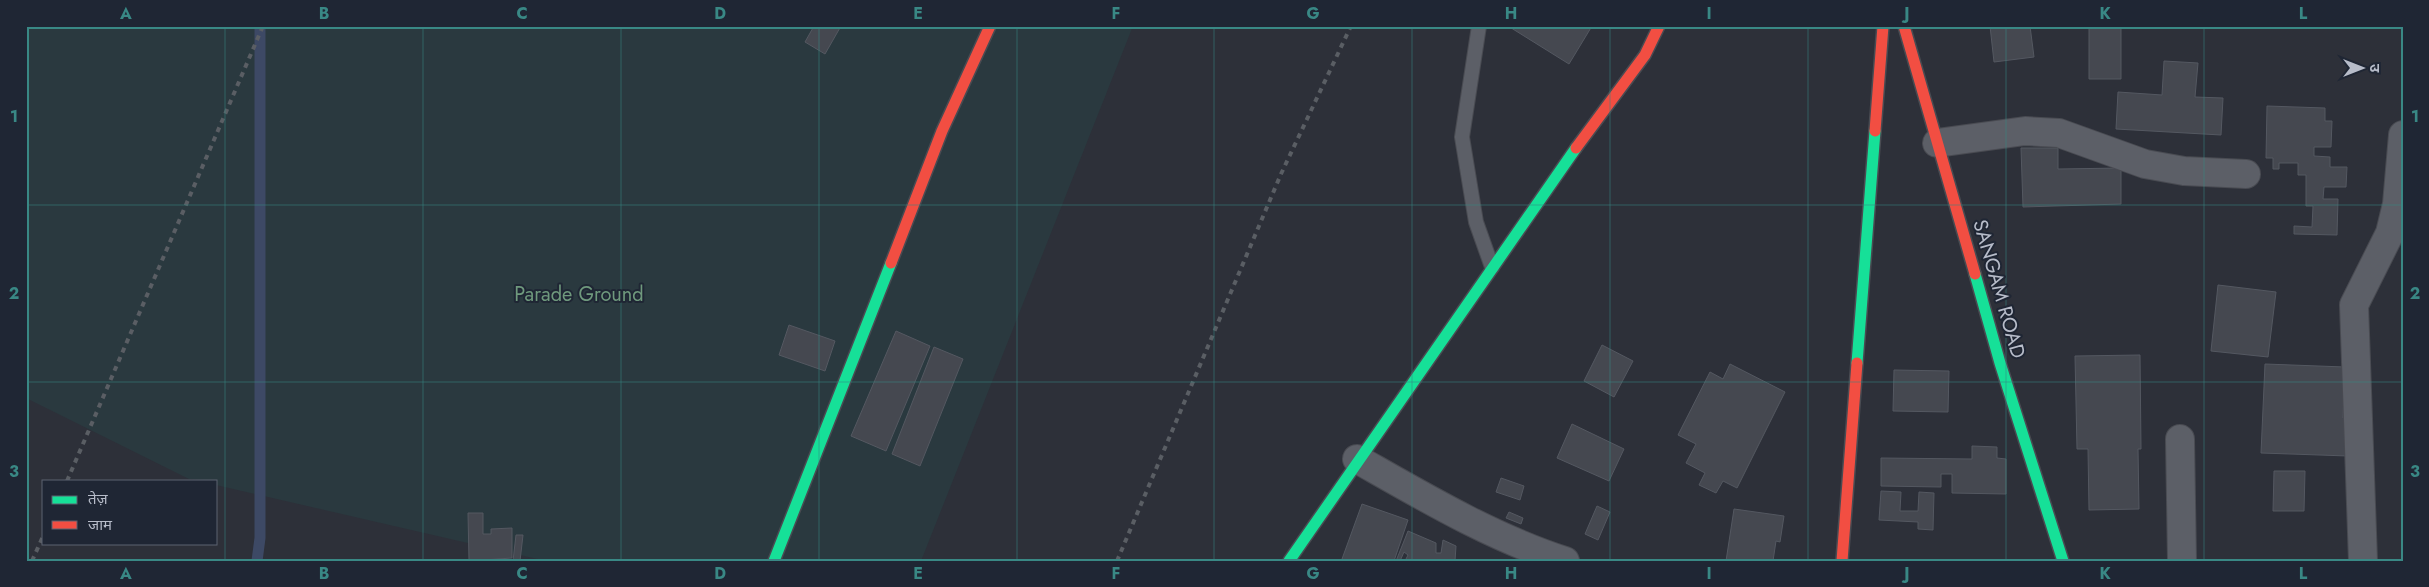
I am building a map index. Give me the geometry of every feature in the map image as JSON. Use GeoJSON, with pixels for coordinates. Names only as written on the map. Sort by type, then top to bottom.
{"type":"FeatureCollection","features":[{"type":"Feature","properties":{"kind":"street"},"geometry":{"type":"LineString","coordinates":[[774,561],[942,131],[990,26]]}},
{"type":"Feature","properties":{"kind":"street"},"geometry":{"type":"LineString","coordinates":[[1289,561],[1357,459],[1492,267],[1645,55],[1659,26]]}},
{"type":"Feature","properties":{"kind":"street"},"geometry":{"type":"LineString","coordinates":[[1842,561],[1883,26]]}},
{"type":"Feature","properties":{"kind":"street","name":"SANGAM ROAD"},"geometry":{"type":"LineString","coordinates":[[1904,26],[2000,363],[2063,561]]}},
{"type":"Feature","properties":{"kind":"street"},"geometry":{"type":"LineString","coordinates":[[1938,143],[2025,130],[2059,133],[2145,164],[2184,171],[2246,174]]}},
{"type":"Feature","properties":{"kind":"street"},"geometry":{"type":"LineString","coordinates":[[2363,561],[2354,305],[2390,233],[2397,204],[2403,136]]}},
{"type":"Feature","properties":{"kind":"street"},"geometry":{"type":"LineString","coordinates":[[2180,439],[2182,561]]}},
{"type":"Feature","properties":{"kind":"street"},"geometry":{"type":"LineString","coordinates":[[1357,459],[1453,513],[1544,554],[1565,561]]}},
{"type":"Feature","properties":{"kind":"lane"},"geometry":{"type":"LineString","coordinates":[[1479,26],[1462,137],[1476,222],[1492,267]]}},
{"type":"Feature","properties":{"kind":"green space","name":"Parade Ground"},"geometry":{"type":"Polygon","coordinates":[[[26,26],[1133,26],[921,561],[546,561],[218,485],[218,480],[189,479],[26,398],[26,26]]]}},
{"type":"Feature","properties":{"kind":"building"},"geometry":{"type":"Polygon","coordinates":[[[814,26],[841,26],[825,54],[805,42],[814,26]]]}},
{"type":"Feature","properties":{"kind":"building"},"geometry":{"type":"Polygon","coordinates":[[[1508,26],[1592,26],[1569,64],[1508,26]]]}},
{"type":"Feature","properties":{"kind":"building"},"geometry":{"type":"Polygon","coordinates":[[[1990,26],[2030,26],[2034,57],[1994,62],[1990,26]]]}},
{"type":"Feature","properties":{"kind":"building"},"geometry":{"type":"Polygon","coordinates":[[[2089,26],[2121,26],[2121,79],[2089,79],[2089,26]]]}},
{"type":"Feature","properties":{"kind":"building"},"geometry":{"type":"Polygon","coordinates":[[[2164,61],[2198,63],[2195,97],[2223,98],[2221,135],[2116,129],[2118,92],[2162,95],[2164,61]]]}},
{"type":"Feature","properties":{"kind":"building"},"geometry":{"type":"Polygon","coordinates":[[[2267,106],[2325,108],[2325,121],[2332,121],[2331,147],[2314,147],[2314,156],[2330,157],[2330,167],[2347,167],[2346,187],[2324,187],[2323,199],[2338,199],[2337,235],[2294,234],[2294,226],[2312,227],[2313,206],[2306,206],[2306,175],[2298,175],[2298,163],[2279,163],[2279,169],[2273,169],[2273,158],[2266,158],[2267,106]]]}},
{"type":"Feature","properties":{"kind":"building"},"geometry":{"type":"Polygon","coordinates":[[[2021,148],[2058,148],[2058,169],[2121,168],[2121,204],[2023,207],[2021,148]]]}},
{"type":"Feature","properties":{"kind":"building"},"geometry":{"type":"Polygon","coordinates":[[[2218,285],[2276,292],[2268,357],[2211,351],[2218,285]]]}},
{"type":"Feature","properties":{"kind":"building"},"geometry":{"type":"Polygon","coordinates":[[[789,325],[835,341],[825,371],[779,355],[789,325]]]}},
{"type":"Feature","properties":{"kind":"building"},"geometry":{"type":"Polygon","coordinates":[[[896,331],[930,346],[886,451],[851,436],[896,331]]]}},
{"type":"Feature","properties":{"kind":"building"},"geometry":{"type":"Polygon","coordinates":[[[1602,345],[1633,361],[1614,397],[1584,381],[1602,345]]]}},
{"type":"Feature","properties":{"kind":"building"},"geometry":{"type":"Polygon","coordinates":[[[934,347],[963,359],[920,466],[892,454],[934,347]]]}},
{"type":"Feature","properties":{"kind":"building"},"geometry":{"type":"Polygon","coordinates":[[[2140,355],[2141,449],[2138,449],[2139,509],[2089,510],[2088,449],[2077,449],[2075,356],[2140,355]]]}},
{"type":"Feature","properties":{"kind":"building"},"geometry":{"type":"Polygon","coordinates":[[[1730,364],[1785,392],[1737,488],[1723,481],[1716,493],[1699,485],[1705,473],[1686,463],[1696,444],[1678,435],[1710,372],[1723,379],[1730,364]]]}},
{"type":"Feature","properties":{"kind":"building"},"geometry":{"type":"Polygon","coordinates":[[[2265,364],[2345,367],[2343,418],[2350,418],[2348,456],[2261,453],[2265,364]]]}},
{"type":"Feature","properties":{"kind":"building"},"geometry":{"type":"Polygon","coordinates":[[[1894,370],[1949,371],[1948,412],[1893,411],[1894,370]]]}},
{"type":"Feature","properties":{"kind":"building"},"geometry":{"type":"Polygon","coordinates":[[[1572,424],[1624,449],[1609,481],[1557,458],[1572,424]]]}},
{"type":"Feature","properties":{"kind":"building"},"geometry":{"type":"Polygon","coordinates":[[[1972,446],[1997,447],[1997,458],[2006,459],[2006,494],[1952,493],[1952,474],[1941,474],[1941,487],[1881,486],[1881,458],[1972,459],[1972,446]]]}},
{"type":"Feature","properties":{"kind":"building"},"geometry":{"type":"Polygon","coordinates":[[[2274,471],[2305,471],[2304,511],[2273,511],[2274,471]]]}},
{"type":"Feature","properties":{"kind":"building"},"geometry":{"type":"Polygon","coordinates":[[[1501,478],[1524,486],[1520,500],[1496,492],[1501,478]]]}},
{"type":"Feature","properties":{"kind":"building"},"geometry":{"type":"Polygon","coordinates":[[[1881,491],[1901,492],[1900,511],[1918,511],[1919,492],[1934,493],[1933,530],[1918,529],[1918,522],[1879,520],[1881,491]]]}},
{"type":"Feature","properties":{"kind":"building"},"geometry":{"type":"Polygon","coordinates":[[[1362,504],[1408,520],[1394,561],[1348,561],[1342,559],[1362,504]]]}},
{"type":"Feature","properties":{"kind":"building"},"geometry":{"type":"Polygon","coordinates":[[[1597,506],[1610,512],[1598,540],[1585,534],[1597,506]]]}},
{"type":"Feature","properties":{"kind":"building"},"geometry":{"type":"Polygon","coordinates":[[[1734,509],[1784,516],[1780,542],[1776,541],[1773,561],[1726,561],[1734,509]]]}},
{"type":"Feature","properties":{"kind":"building"},"geometry":{"type":"Polygon","coordinates":[[[1509,512],[1523,518],[1521,524],[1506,518],[1509,512]]]}},
{"type":"Feature","properties":{"kind":"building"},"geometry":{"type":"Polygon","coordinates":[[[468,513],[483,513],[483,534],[491,534],[491,529],[512,528],[512,558],[469,561],[468,513]]]}},
{"type":"Feature","properties":{"kind":"building"},"geometry":{"type":"Polygon","coordinates":[[[1408,531],[1436,543],[1436,553],[1441,553],[1443,540],[1456,546],[1455,561],[1405,561],[1408,555],[1404,552],[1400,561],[1396,561],[1408,531]]]}},
{"type":"Feature","properties":{"kind":"building"},"geometry":{"type":"Polygon","coordinates":[[[516,535],[523,535],[520,561],[513,561],[516,535]]]}},
{"type":"Feature","properties":{"kind":"waterway"},"geometry":{"type":"LineString","coordinates":[[257,561],[260,538],[260,26]]}},
{"type":"Feature","properties":{"kind":"railway"},"geometry":{"type":"LineString","coordinates":[[67,480],[263,26]]}},
{"type":"Feature","properties":{"kind":"railway"},"geometry":{"type":"LineString","coordinates":[[1117,561],[1281,174],[1351,26]]}},
{"type":"Feature","properties":{"kind":"railway"},"geometry":{"type":"LineString","coordinates":[[32,561],[42,538]]}},
{"type":"Feature","properties":{"kind":"traffic: fast"},"geometry":{"type":"LineString","coordinates":[[1857,363],[1875,131]]}},
{"type":"Feature","properties":{"kind":"traffic: fast"},"geometry":{"type":"LineString","coordinates":[[1289,561],[1576,148]]}},
{"type":"Feature","properties":{"kind":"traffic: fast"},"geometry":{"type":"LineString","coordinates":[[774,561],[891,263]]}},
{"type":"Feature","properties":{"kind":"traffic: fast"},"geometry":{"type":"LineString","coordinates":[[1975,274],[2000,363],[2063,561]]}},
{"type":"Feature","properties":{"kind":"traffic: jam"},"geometry":{"type":"LineString","coordinates":[[891,263],[942,131],[990,26]]}},
{"type":"Feature","properties":{"kind":"traffic: jam"},"geometry":{"type":"LineString","coordinates":[[1576,148],[1645,55],[1659,26]]}},
{"type":"Feature","properties":{"kind":"traffic: jam"},"geometry":{"type":"LineString","coordinates":[[1875,131],[1883,26]]}},
{"type":"Feature","properties":{"kind":"traffic: jam"},"geometry":{"type":"LineString","coordinates":[[1904,26],[1975,274]]}},
{"type":"Feature","properties":{"kind":"traffic: jam"},"geometry":{"type":"LineString","coordinates":[[1842,561],[1857,363]]}}]}
